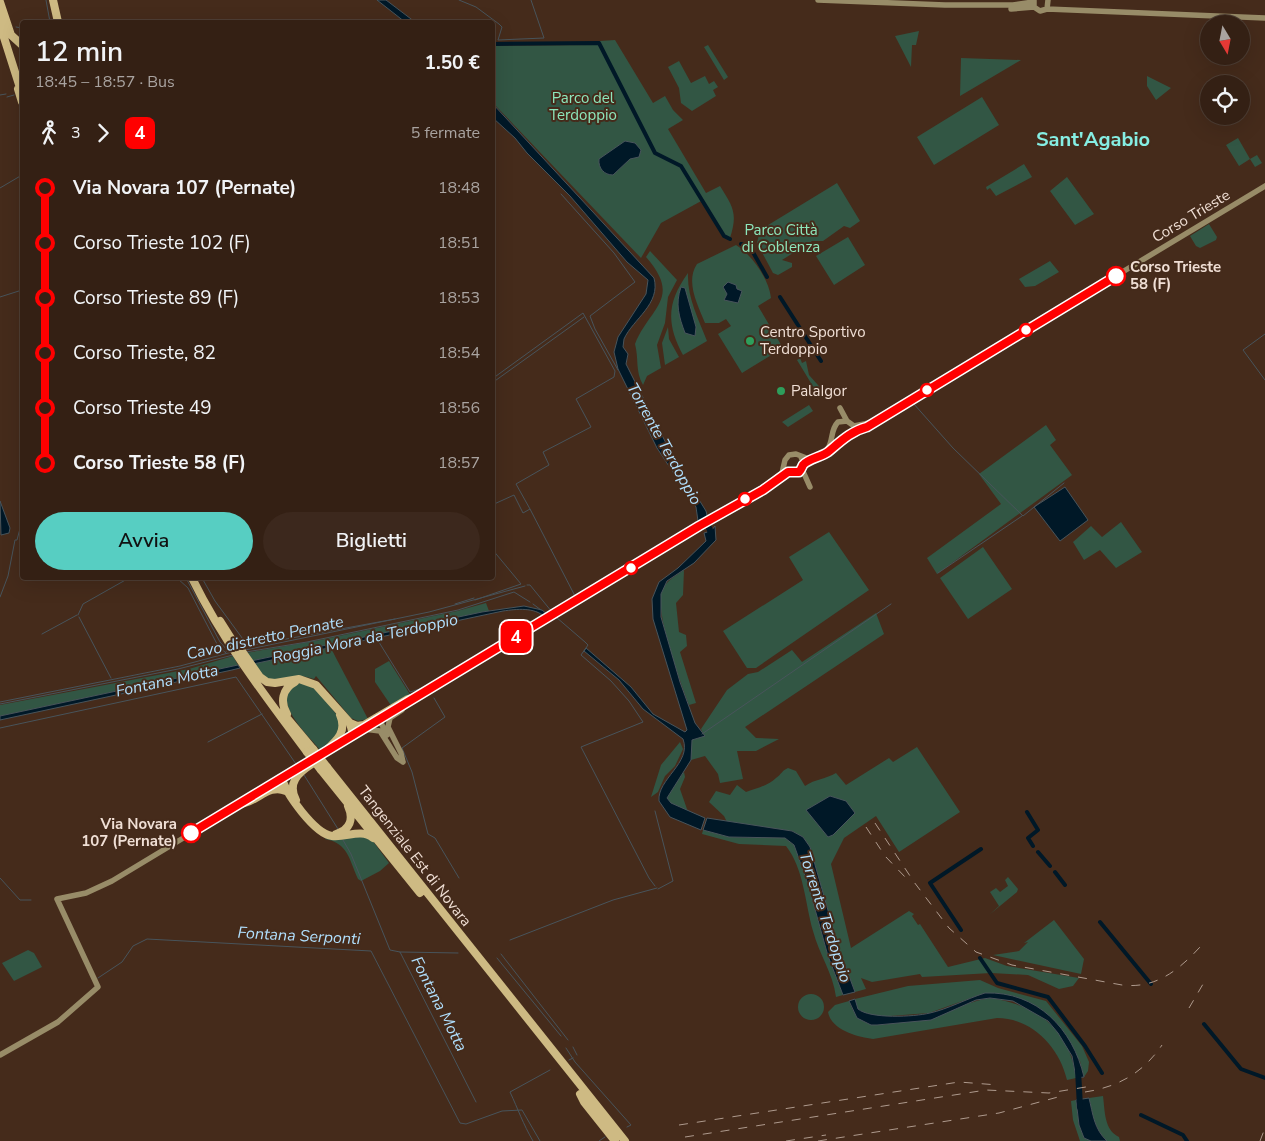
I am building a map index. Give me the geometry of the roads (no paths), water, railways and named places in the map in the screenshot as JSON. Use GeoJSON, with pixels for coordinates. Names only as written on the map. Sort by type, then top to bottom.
{"type":"FeatureCollection","features":[{"type":"Feature","properties":{"kind":"highway"},"geometry":{"type":"LineString","coordinates":[[53,0],[58,20]]}},
{"type":"Feature","properties":{"kind":"highway"},"geometry":{"type":"LineString","coordinates":[[0,2],[11,35],[20,43]]}},
{"type":"Feature","properties":{"kind":"highway"},"geometry":{"type":"LineString","coordinates":[[0,10],[20,72]]}},
{"type":"Feature","properties":{"kind":"highway"},"geometry":{"type":"LineString","coordinates":[[0,25],[20,88]]}},
{"type":"Feature","properties":{"kind":"highway"},"geometry":{"type":"LineString","coordinates":[[0,43],[5,50],[20,96]]}},
{"type":"Feature","properties":{"kind":"highway","name":"Tangenziale Est di Novara"},"geometry":{"type":"LineString","coordinates":[[193,580],[249,668],[310,750],[583,1093],[617,1141]]}},
{"type":"Feature","properties":{"kind":"highway","name":"Tangenziale Est di Novara"},"geometry":{"type":"LineString","coordinates":[[198,580],[236,648]]}},
{"type":"Feature","properties":{"kind":"highway"},"geometry":{"type":"LineString","coordinates":[[249,668],[263,680],[272,683],[304,680],[316,685],[336,709],[353,735]]}},
{"type":"Feature","properties":{"kind":"highway","name":"Tangenziale Est di Novara"},"geometry":{"type":"LineString","coordinates":[[249,668],[295,726],[310,750]]}},
{"type":"Feature","properties":{"kind":"highway"},"geometry":{"type":"LineString","coordinates":[[295,726],[285,711],[282,698],[289,686],[304,680]]}},
{"type":"Feature","properties":{"kind":"highway"},"geometry":{"type":"LineString","coordinates":[[346,725],[364,725],[408,699],[418,696]]}},
{"type":"Feature","properties":{"kind":"highway"},"geometry":{"type":"LineString","coordinates":[[323,755],[340,737],[346,725]]}},
{"type":"Feature","properties":{"kind":"highway"},"geometry":{"type":"LineString","coordinates":[[323,755],[337,745]]}},
{"type":"Feature","properties":{"kind":"highway"},"geometry":{"type":"LineString","coordinates":[[292,785],[298,774],[312,764]]}},
{"type":"Feature","properties":{"kind":"highway","name":"Tangenziale Est di Novara"},"geometry":{"type":"LineString","coordinates":[[324,768],[330,781],[390,856],[583,1093],[625,1141]]}},
{"type":"Feature","properties":{"kind":"highway"},"geometry":{"type":"LineString","coordinates":[[282,778],[292,785],[297,803]]}},
{"type":"Feature","properties":{"kind":"highway"},"geometry":{"type":"LineString","coordinates":[[282,778],[286,791],[319,831],[330,836],[366,834],[373,838],[390,856]]}},
{"type":"Feature","properties":{"kind":"highway"},"geometry":{"type":"LineString","coordinates":[[330,781],[348,806],[351,817],[346,830],[330,836]]}},
{"type":"Feature","properties":{"kind":"highway"},"geometry":{"type":"LineString","coordinates":[[239,804],[253,800],[274,788],[286,791]]}},
{"type":"Feature","properties":{"kind":"highway"},"geometry":{"type":"LineString","coordinates":[[583,1093],[592,1096],[629,1141]]}},
{"type":"Feature","properties":{"kind":"main road"},"geometry":{"type":"LineString","coordinates":[[818,0],[944,5],[1026,5]]}},
{"type":"Feature","properties":{"kind":"main road"},"geometry":{"type":"LineString","coordinates":[[944,5],[960,7],[1026,5],[1034,3],[1040,11],[1049,5],[1069,10],[1265,18]]}},
{"type":"Feature","properties":{"kind":"main road"},"geometry":{"type":"LineString","coordinates":[[960,7],[1013,5]]}},
{"type":"Feature","properties":{"kind":"main road"},"geometry":{"type":"LineString","coordinates":[[1049,5],[1069,10]]}},
{"type":"Feature","properties":{"kind":"main road","name":"Corso Trieste"},"geometry":{"type":"LineString","coordinates":[[852,433],[874,422],[1265,186]]}},
{"type":"Feature","properties":{"kind":"main road"},"geometry":{"type":"LineString","coordinates":[[754,494],[780,475],[789,455],[794,454],[812,458],[828,449],[834,434],[834,428],[838,422],[840,408],[849,423],[852,433],[848,438],[803,466],[796,473]]}},
{"type":"Feature","properties":{"kind":"main road"},"geometry":{"type":"LineString","coordinates":[[838,422],[849,423]]}},
{"type":"Feature","properties":{"kind":"main road","name":"Corso Trieste"},"geometry":{"type":"LineString","coordinates":[[849,423],[863,425],[874,422]]}},
{"type":"Feature","properties":{"kind":"main road"},"geometry":{"type":"LineString","coordinates":[[834,434],[842,440]]}},
{"type":"Feature","properties":{"kind":"main road"},"geometry":{"type":"LineString","coordinates":[[788,472],[796,473],[810,487],[801,457]]}},
{"type":"Feature","properties":{"kind":"main road"},"geometry":{"type":"LineString","coordinates":[[784,465],[788,472]]}},
{"type":"Feature","properties":{"kind":"main road"},"geometry":{"type":"LineString","coordinates":[[337,745],[699,526],[781,479],[788,472]]}},
{"type":"Feature","properties":{"kind":"main road"},"geometry":{"type":"LineString","coordinates":[[403,762],[401,753],[388,727],[390,718],[402,710],[405,704]]}},
{"type":"Feature","properties":{"kind":"main road"},"geometry":{"type":"LineString","coordinates":[[378,719],[403,762]]}},
{"type":"Feature","properties":{"kind":"main road"},"geometry":{"type":"LineString","coordinates":[[362,729],[380,731],[397,758],[403,762]]}},
{"type":"Feature","properties":{"kind":"main road"},"geometry":{"type":"LineString","coordinates":[[0,1055],[58,1022],[98,987],[59,901],[86,893],[112,881],[323,755]]}},
{"type":"Feature","properties":{"kind":"water"},"geometry":{"type":"Polygon","coordinates":[[[377,0],[386,0],[412,20],[402,20],[377,0]]]}},
{"type":"Feature","properties":{"kind":"water"},"geometry":{"type":"Polygon","coordinates":[[[495,106],[654,278],[654,296],[624,339],[623,347],[628,354],[626,364],[675,461],[706,511],[707,515],[698,521],[696,507],[657,448],[618,369],[614,352],[618,337],[646,294],[648,280],[627,262],[570,196],[527,153],[515,138],[495,120],[495,106]]]}},
{"type":"Feature","properties":{"kind":"water"},"geometry":{"type":"Polygon","coordinates":[[[625,141],[635,143],[641,150],[639,157],[630,159],[613,175],[604,172],[599,159],[625,141]]]}},
{"type":"Feature","properties":{"kind":"water"},"geometry":{"type":"Polygon","coordinates":[[[728,282],[736,285],[737,289],[742,291],[738,303],[724,300],[727,294],[723,287],[728,282]]]}},
{"type":"Feature","properties":{"kind":"water"},"geometry":{"type":"Polygon","coordinates":[[[681,287],[685,288],[696,327],[695,336],[685,333],[681,321],[678,305],[681,287]]]}},
{"type":"Feature","properties":{"kind":"water"},"geometry":{"type":"Polygon","coordinates":[[[1065,487],[1088,520],[1060,541],[1034,507],[1065,487]]]}},
{"type":"Feature","properties":{"kind":"water"},"geometry":{"type":"Polygon","coordinates":[[[0,501],[10,528],[9,533],[1,535],[0,501]]]}},
{"type":"Feature","properties":{"kind":"water"},"geometry":{"type":"Polygon","coordinates":[[[715,526],[716,540],[694,563],[667,581],[661,594],[661,617],[680,682],[695,723],[705,736],[692,740],[691,760],[667,798],[671,803],[705,818],[701,830],[670,817],[659,801],[663,785],[683,756],[683,739],[643,709],[619,680],[584,651],[586,648],[631,687],[653,714],[685,732],[687,730],[653,619],[652,599],[659,582],[678,568],[706,541],[704,533],[711,531],[715,526]]]}},
{"type":"Feature","properties":{"kind":"water","name":"Roggia Mora da Terdoppio"},"geometry":{"type":"Polygon","coordinates":[[[524,606],[542,610],[548,615],[545,617],[536,612],[525,610],[503,611],[253,664],[251,661],[482,612],[524,606]]]}},
{"type":"Feature","properties":{"kind":"water"},"geometry":{"type":"Polygon","coordinates":[[[238,665],[240,668],[0,720],[0,716],[238,665]]]}},
{"type":"Feature","properties":{"kind":"water"},"geometry":{"type":"Polygon","coordinates":[[[830,796],[846,801],[855,813],[833,835],[828,837],[806,810],[830,796]]]}},
{"type":"Feature","properties":{"kind":"water"},"geometry":{"type":"Polygon","coordinates":[[[707,818],[792,831],[803,837],[810,847],[839,949],[855,992],[843,995],[828,956],[808,884],[794,845],[785,838],[729,837],[703,830],[707,818]]]}},
{"type":"Feature","properties":{"kind":"water"},"geometry":{"type":"Polygon","coordinates":[[[985,993],[1004,994],[1021,999],[1036,1006],[1050,1016],[1071,1043],[1084,1077],[1076,1078],[1072,1056],[1048,1021],[1013,1001],[990,998],[976,1000],[931,1020],[871,1025],[857,1018],[849,1001],[855,999],[858,1009],[864,1012],[882,1016],[903,1016],[937,1011],[985,993]]]}},
{"type":"Feature","properties":{"kind":"water"},"geometry":{"type":"Polygon","coordinates":[[[1089,1098],[1099,1131],[1107,1141],[1091,1141],[1084,1138],[1079,1125],[1076,1100],[1089,1098]]]}},
{"type":"Feature","properties":{"kind":"waterway","name":"Cavo distretto Pernate"},"geometry":{"type":"LineString","coordinates":[[46,0],[50,20]]}},
{"type":"Feature","properties":{"kind":"waterway"},"geometry":{"type":"LineString","coordinates":[[459,0],[476,7],[494,20]]}},
{"type":"Feature","properties":{"kind":"waterway"},"geometry":{"type":"LineString","coordinates":[[495,21],[502,27],[498,40],[544,38],[531,0]]}},
{"type":"Feature","properties":{"kind":"waterway"},"geometry":{"type":"LineString","coordinates":[[16,27],[20,28]]}},
{"type":"Feature","properties":{"kind":"waterway"},"geometry":{"type":"LineString","coordinates":[[495,44],[599,43],[655,153],[681,166],[724,236],[730,239]]}},
{"type":"Feature","properties":{"kind":"waterway","name":"Cavo distretto Pernate"},"geometry":{"type":"LineString","coordinates":[[0,95],[6,94]]}},
{"type":"Feature","properties":{"kind":"waterway","name":"Cavo distretto Pernate"},"geometry":{"type":"LineString","coordinates":[[7,97],[14,95]]}},
{"type":"Feature","properties":{"kind":"waterway","name":"Cavo distretto Pernate"},"geometry":{"type":"LineString","coordinates":[[0,188],[20,176]]}},
{"type":"Feature","properties":{"kind":"waterway"},"geometry":{"type":"LineString","coordinates":[[561,194],[614,253],[635,282],[590,316],[595,329],[618,370]]}},
{"type":"Feature","properties":{"kind":"waterway"},"geometry":{"type":"LineString","coordinates":[[741,244],[750,247],[767,277]]}},
{"type":"Feature","properties":{"kind":"waterway"},"geometry":{"type":"LineString","coordinates":[[0,297],[20,291]]}},
{"type":"Feature","properties":{"kind":"waterway"},"geometry":{"type":"LineString","coordinates":[[780,297],[821,361]]}},
{"type":"Feature","properties":{"kind":"waterway","name":"Cavo distretto Pernate"},"geometry":{"type":"LineString","coordinates":[[495,377],[583,313],[615,371],[614,377],[576,399],[591,427],[543,452],[549,465],[516,484],[530,509]]}},
{"type":"Feature","properties":{"kind":"waterway","name":"Cavo distretto Pernate"},"geometry":{"type":"LineString","coordinates":[[495,381],[584,317]]}},
{"type":"Feature","properties":{"kind":"waterway"},"geometry":{"type":"LineString","coordinates":[[1265,334],[1243,350],[1265,380]]}},
{"type":"Feature","properties":{"kind":"waterway"},"geometry":{"type":"LineString","coordinates":[[913,403],[953,448],[1023,516],[1064,483]]}},
{"type":"Feature","properties":{"kind":"waterway","name":"Cavo distretto Pernate"},"geometry":{"type":"LineString","coordinates":[[495,504],[514,495],[523,513],[530,509],[575,596],[551,610]]}},
{"type":"Feature","properties":{"kind":"waterway","name":"Torrente Terdoppio"},"geometry":{"type":"LineString","coordinates":[[700,509],[710,530],[711,539]]}},
{"type":"Feature","properties":{"kind":"waterway"},"geometry":{"type":"LineString","coordinates":[[938,573],[1022,516]]}},
{"type":"Feature","properties":{"kind":"waterway","name":"Cavo distretto Pernate"},"geometry":{"type":"LineString","coordinates":[[0,597],[8,576],[15,540],[17,540],[20,529]]}},
{"type":"Feature","properties":{"kind":"waterway","name":"Cavo distretto Pernate"},"geometry":{"type":"LineString","coordinates":[[475,600],[521,584],[495,553]]}},
{"type":"Feature","properties":{"kind":"waterway","name":"Cavo distretto Pernate"},"geometry":{"type":"LineString","coordinates":[[78,615],[83,604],[125,580]]}},
{"type":"Feature","properties":{"kind":"waterway","name":"Cavo distretto Pernate"},"geometry":{"type":"LineString","coordinates":[[179,580],[188,588],[218,646],[226,653]]}},
{"type":"Feature","properties":{"kind":"waterway","name":"Cavo distretto Pernate"},"geometry":{"type":"LineString","coordinates":[[187,580],[220,642],[227,650],[226,652]]}},
{"type":"Feature","properties":{"kind":"waterway","name":"Roggia Mora da Terdoppio"},"geometry":{"type":"LineString","coordinates":[[203,580],[215,601],[248,646],[395,619]]}},
{"type":"Feature","properties":{"kind":"waterway","name":"Cavo distretto Pernate"},"geometry":{"type":"LineString","coordinates":[[527,585],[530,585],[552,612]]}},
{"type":"Feature","properties":{"kind":"waterway","name":"Cavo distretto Pernate"},"geometry":{"type":"LineString","coordinates":[[245,650],[429,612],[525,586]]}},
{"type":"Feature","properties":{"kind":"waterway","name":"Cavo distretto Pernate"},"geometry":{"type":"LineString","coordinates":[[246,652],[307,642],[458,610],[514,592],[530,602]]}},
{"type":"Feature","properties":{"kind":"waterway","name":"Cavo distretto Pernate"},"geometry":{"type":"LineString","coordinates":[[455,604],[474,598]]}},
{"type":"Feature","properties":{"kind":"waterway","name":"Cavo distretto Pernate"},"geometry":{"type":"LineString","coordinates":[[533,604],[541,610]]}},
{"type":"Feature","properties":{"kind":"waterway"},"geometry":{"type":"LineString","coordinates":[[702,734],[891,604]]}},
{"type":"Feature","properties":{"kind":"waterway","name":"Cavo distretto Pernate"},"geometry":{"type":"LineString","coordinates":[[42,634],[77,615]]}},
{"type":"Feature","properties":{"kind":"waterway","name":"Cavo distretto Pernate"},"geometry":{"type":"LineString","coordinates":[[79,617],[111,678]]}},
{"type":"Feature","properties":{"kind":"waterway","name":"Cavo distretto Pernate"},"geometry":{"type":"LineString","coordinates":[[556,617],[588,645],[581,655],[611,681],[629,701],[643,722],[581,747],[649,878],[655,886]]}},
{"type":"Feature","properties":{"kind":"waterway","name":"Roggia Mora da Terdoppio"},"geometry":{"type":"LineString","coordinates":[[377,639],[410,692],[426,687]]}},
{"type":"Feature","properties":{"kind":"waterway","name":"Cavo distretto Pernate"},"geometry":{"type":"LineString","coordinates":[[0,702],[180,666],[232,652]]}},
{"type":"Feature","properties":{"kind":"waterway","name":"Cavo distretto Pernate"},"geometry":{"type":"LineString","coordinates":[[0,704],[178,669],[233,655]]}},
{"type":"Feature","properties":{"kind":"waterway","name":"Fontana Motta"},"geometry":{"type":"LineString","coordinates":[[0,728],[236,677],[296,764]]}},
{"type":"Feature","properties":{"kind":"waterway"},"geometry":{"type":"LineString","coordinates":[[434,698],[445,717],[402,748],[412,772],[428,834],[435,838],[459,878]]}},
{"type":"Feature","properties":{"kind":"waterway"},"geometry":{"type":"LineString","coordinates":[[208,742],[262,714]]}},
{"type":"Feature","properties":{"kind":"waterway","name":"Fontana Motta"},"geometry":{"type":"LineString","coordinates":[[304,775],[338,829]]}},
{"type":"Feature","properties":{"kind":"waterway","name":"Cavo distretto Pernate"},"geometry":{"type":"LineString","coordinates":[[655,811],[673,881],[658,889]]}},
{"type":"Feature","properties":{"kind":"waterway"},"geometry":{"type":"LineString","coordinates":[[1027,812],[1038,830],[1028,838],[1033,846]]}},
{"type":"Feature","properties":{"kind":"waterway","name":"Fontana Motta"},"geometry":{"type":"LineString","coordinates":[[343,840],[351,854],[390,950],[400,952],[476,1102]]}},
{"type":"Feature","properties":{"kind":"waterway"},"geometry":{"type":"LineString","coordinates":[[961,930],[930,883],[981,849]]}},
{"type":"Feature","properties":{"kind":"waterway"},"geometry":{"type":"LineString","coordinates":[[1038,852],[1050,866]]}},
{"type":"Feature","properties":{"kind":"waterway"},"geometry":{"type":"LineString","coordinates":[[1055,872],[1065,885]]}},
{"type":"Feature","properties":{"kind":"waterway","name":"Fontana Serponti"},"geometry":{"type":"LineString","coordinates":[[0,878],[20,900],[31,900]]}},
{"type":"Feature","properties":{"kind":"waterway","name":"Cavo distretto Pernate"},"geometry":{"type":"LineString","coordinates":[[510,940],[613,900],[657,888]]}},
{"type":"Feature","properties":{"kind":"waterway"},"geometry":{"type":"LineString","coordinates":[[1100,922],[1151,984]]}},
{"type":"Feature","properties":{"kind":"waterway","name":"Fontana Serponti"},"geometry":{"type":"LineString","coordinates":[[98,978],[122,962],[133,946],[147,939],[371,951],[460,1123],[466,1124],[502,1111],[522,1110],[540,1141]]}},
{"type":"Feature","properties":{"kind":"waterway","name":"Fontana Serponti"},"geometry":{"type":"LineString","coordinates":[[400,952],[458,953]]}},
{"type":"Feature","properties":{"kind":"waterway","name":"Cavo distretto Pernate"},"geometry":{"type":"LineString","coordinates":[[501,954],[568,1040]]}},
{"type":"Feature","properties":{"kind":"waterway","name":"Fontana Serponti"},"geometry":{"type":"LineString","coordinates":[[497,958],[561,1036]]}},
{"type":"Feature","properties":{"kind":"waterway"},"geometry":{"type":"LineString","coordinates":[[980,958],[997,983],[1048,997],[1085,1046],[1102,1073]]}},
{"type":"Feature","properties":{"kind":"waterway"},"geometry":{"type":"LineString","coordinates":[[1204,1024],[1241,1069],[1265,1078]]}},
{"type":"Feature","properties":{"kind":"waterway","name":"Cavo distretto Pernate"},"geometry":{"type":"LineString","coordinates":[[573,1047],[577,1055]]}},
{"type":"Feature","properties":{"kind":"waterway","name":"Fontana Serponti"},"geometry":{"type":"LineString","coordinates":[[566,1048],[575,1062],[631,1125],[627,1127]]}},
{"type":"Feature","properties":{"kind":"waterway","name":"Fontana Serponti"},"geometry":{"type":"LineString","coordinates":[[569,1060],[573,1058]]}},
{"type":"Feature","properties":{"kind":"waterway","name":"Cavo distretto Pernate"},"geometry":{"type":"LineString","coordinates":[[533,1141],[510,1092],[550,1070]]}},
{"type":"Feature","properties":{"kind":"waterway","name":"Torrente Terdoppio"},"geometry":{"type":"LineString","coordinates":[[1078,1070],[1080,1107]]}},
{"type":"Feature","properties":{"kind":"waterway"},"geometry":{"type":"LineString","coordinates":[[1141,1115],[1183,1135],[1187,1141]]}},
{"type":"Feature","properties":{"kind":"waterway","name":"Fontana Serponti"},"geometry":{"type":"LineString","coordinates":[[599,1141],[605,1137]]}},
{"type":"Feature","properties":{"kind":"railway"},"geometry":{"type":"LineString","coordinates":[[875,823],[914,882],[949,928],[976,952],[1012,965],[1134,986],[1155,981],[1174,971],[1200,947]]}},
{"type":"Feature","properties":{"kind":"railway"},"geometry":{"type":"LineString","coordinates":[[866,827],[885,856],[906,878]]}},
{"type":"Feature","properties":{"kind":"railway"},"geometry":{"type":"LineString","coordinates":[[1189,1008],[1206,979]]}},
{"type":"Feature","properties":{"kind":"railway"},"geometry":{"type":"LineString","coordinates":[[1085,1092],[1097,1090],[1129,1077],[1147,1063],[1162,1045]]}},
{"type":"Feature","properties":{"kind":"railway"},"geometry":{"type":"LineString","coordinates":[[679,1125],[959,1082],[998,1085]]}},
{"type":"Feature","properties":{"kind":"railway"},"geometry":{"type":"LineString","coordinates":[[685,1137],[986,1090],[1049,1093],[1092,1086]]}},
{"type":"Feature","properties":{"kind":"railway"},"geometry":{"type":"LineString","coordinates":[[818,1141],[999,1113],[1058,1097]]}},
{"type":"Feature","properties":{"kind":"railway"},"geometry":{"type":"LineString","coordinates":[[1260,1141],[1265,1128]]}},
{"type":"Feature","properties":{"kind":"railway"},"geometry":{"type":"LineString","coordinates":[[786,1141],[826,1135]]}},
{"type":"Feature","properties":{"kind":"place","name":"Corso Trieste 58 (F)"},"geometry":{"type":"Point","coordinates":[1116,276]}},
{"type":"Feature","properties":{"kind":"place","name":"Centro Sportivo Terdoppio"},"geometry":{"type":"Point","coordinates":[750,341]}},
{"type":"Feature","properties":{"kind":"place","name":"PalaIgor"},"geometry":{"type":"Point","coordinates":[781,391]}},
{"type":"Feature","properties":{"kind":"place","name":"Via Novara 107 (Pernate)"},"geometry":{"type":"Point","coordinates":[191,833]}},
{"type":"Feature","properties":{"kind":"district","name":"Sant'Agabio"},"geometry":{"type":"Point","coordinates":[1093,139]}},
{"type":"Feature","properties":{"kind":"park label","name":"Parco del Terdoppio"},"geometry":{"type":"Point","coordinates":[583,106]}},
{"type":"Feature","properties":{"kind":"park label","name":"Parco Città di Coblenza"},"geometry":{"type":"Point","coordinates":[781,238]}}]}
